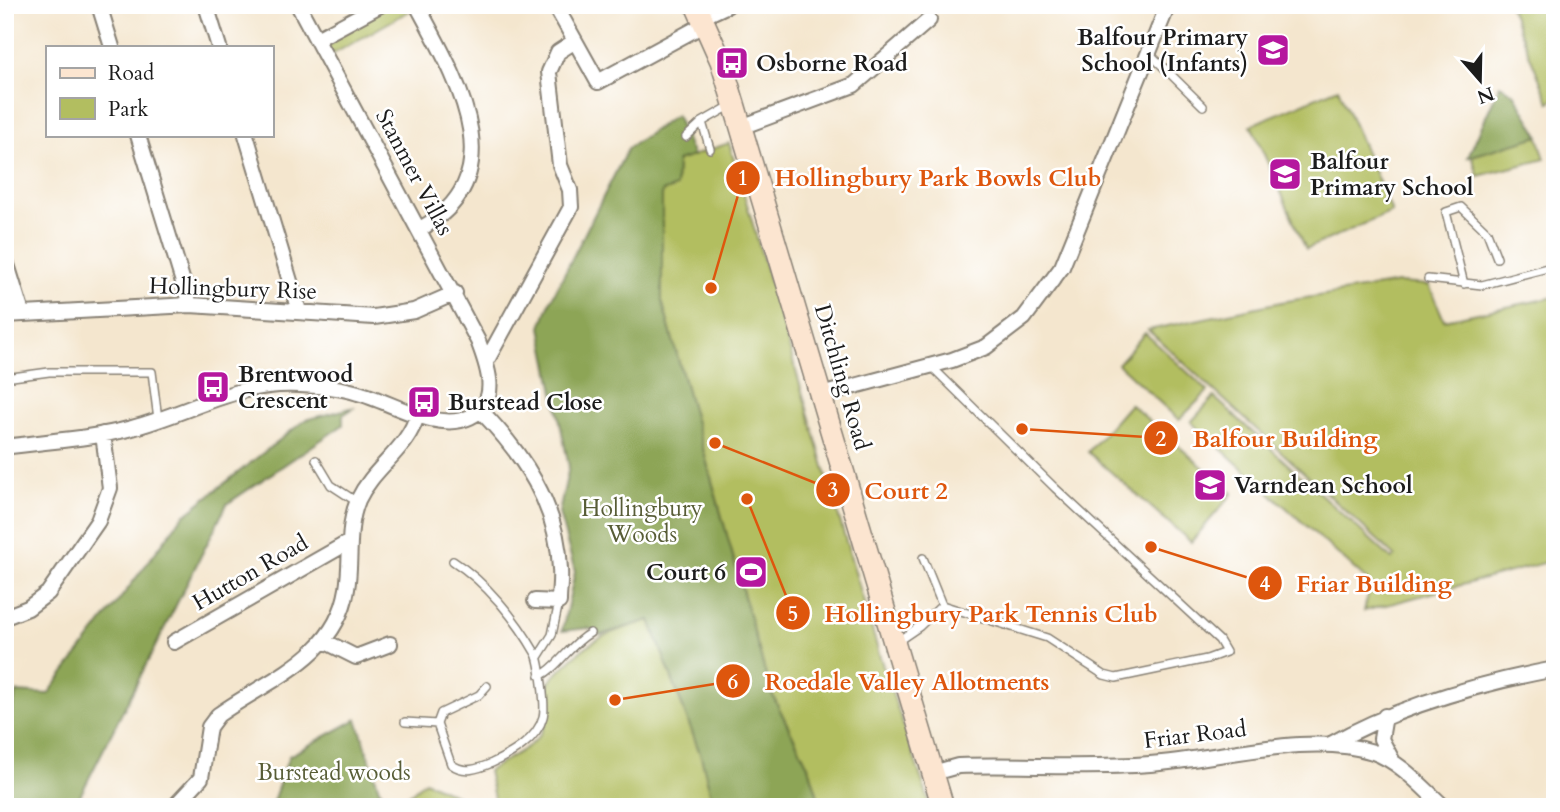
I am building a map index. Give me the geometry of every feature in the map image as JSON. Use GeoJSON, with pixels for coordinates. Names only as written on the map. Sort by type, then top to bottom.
{"type":"FeatureCollection","features":[{"type":"Feature","properties":{"kind":"street"},"geometry":{"type":"LineString","coordinates":[[99,5],[111,46]]}},
{"type":"Feature","properties":{"kind":"street"},"geometry":{"type":"LineString","coordinates":[[206,5],[219,46]]}},
{"type":"Feature","properties":{"kind":"street","name":"Stanmer Villas"},"geometry":{"type":"LineString","coordinates":[[298,5],[455,293],[486,362]]}},
{"type":"Feature","properties":{"kind":"street"},"geometry":{"type":"LineString","coordinates":[[317,39],[380,5]]}},
{"type":"Feature","properties":{"kind":"street"},"geometry":{"type":"LineString","coordinates":[[418,5],[463,94],[470,125],[471,148],[467,173],[457,201],[444,216],[420,229]]}},
{"type":"Feature","properties":{"kind":"street"},"geometry":{"type":"LineString","coordinates":[[555,5],[598,82],[701,16],[728,5]]}},
{"type":"Feature","properties":{"kind":"street"},"geometry":{"type":"LineString","coordinates":[[821,395],[932,366],[986,347],[1024,318],[1062,267],[1168,5]]}},
{"type":"Feature","properties":{"kind":"street","name":"Ditchling Road"},"geometry":{"type":"LineString","coordinates":[[701,16],[734,104],[943,807]]}},
{"type":"Feature","properties":{"kind":"street"},"geometry":{"type":"LineString","coordinates":[[741,127],[854,85],[931,18]]}},
{"type":"Feature","properties":{"kind":"street"},"geometry":{"type":"LineString","coordinates":[[5,447],[103,434],[159,420],[242,389],[293,384],[356,392],[418,414],[453,421],[469,417],[480,410],[486,402],[490,385],[486,362],[571,207],[570,190],[560,164],[549,72],[558,52],[575,41]]}},
{"type":"Feature","properties":{"kind":"street"},"geometry":{"type":"LineString","coordinates":[[138,136],[190,304]]}},
{"type":"Feature","properties":{"kind":"street"},"geometry":{"type":"LineString","coordinates":[[246,136],[299,311]]}},
{"type":"Feature","properties":{"kind":"street"},"geometry":{"type":"LineString","coordinates":[[5,258],[22,313]]}},
{"type":"Feature","properties":{"kind":"street","name":"Hollingbury Rise"},"geometry":{"type":"LineString","coordinates":[[5,315],[190,304],[374,317],[400,315],[455,293]]}},
{"type":"Feature","properties":{"kind":"street"},"geometry":{"type":"LineString","coordinates":[[480,410],[526,463],[547,507],[559,555],[559,602],[535,601]]}},
{"type":"Feature","properties":{"kind":"street"},"geometry":{"type":"LineString","coordinates":[[174,807],[201,778],[209,727],[218,715],[287,672],[324,641],[335,626],[346,593],[349,542],[358,502],[371,479],[409,437],[418,414]]}},
{"type":"Feature","properties":{"kind":"street"},"geometry":{"type":"LineString","coordinates":[[5,617],[28,608],[48,593],[98,521],[110,488],[103,434]]}},
{"type":"Feature","properties":{"kind":"street","name":"Hutton Road"},"geometry":{"type":"LineString","coordinates":[[174,642],[349,542]]}},
{"type":"Feature","properties":{"kind":"street"},"geometry":{"type":"LineString","coordinates":[[324,641],[356,657],[390,644]]}},
{"type":"Feature","properties":{"kind":"street"},"geometry":{"type":"LineString","coordinates":[[1328,746],[1384,716],[1474,688],[1555,669]]}},
{"type":"Feature","properties":{"kind":"street"},"geometry":{"type":"LineString","coordinates":[[1384,716],[1381,739],[1392,760]]}},
{"type":"Feature","properties":{"kind":"street","name":"Friar Road"},"geometry":{"type":"LineString","coordinates":[[933,773],[958,766],[1149,764],[1254,750],[1328,746],[1359,748],[1392,760],[1444,807]]}},
{"type":"Feature","properties":{"kind":"lane"},"geometry":{"type":"LineString","coordinates":[[1149,52],[1203,106]]}},
{"type":"Feature","properties":{"kind":"lane"},"geometry":{"type":"LineString","coordinates":[[685,137],[702,122],[734,104]]}},
{"type":"Feature","properties":{"kind":"lane"},"geometry":{"type":"LineString","coordinates":[[702,122],[710,149]]}},
{"type":"Feature","properties":{"kind":"lane"},"geometry":{"type":"LineString","coordinates":[[1464,284],[1446,212],[1461,207],[1487,232],[1497,258]]}},
{"type":"Feature","properties":{"kind":"lane"},"geometry":{"type":"LineString","coordinates":[[1428,279],[1482,285],[1555,266]]}},
{"type":"Feature","properties":{"kind":"lane"},"geometry":{"type":"LineString","coordinates":[[932,366],[1055,488],[1219,640],[1226,652],[1195,662],[1116,678],[1104,674],[1047,638],[942,605]]}},
{"type":"Feature","properties":{"kind":"lane"},"geometry":{"type":"LineString","coordinates":[[5,378],[49,372],[152,372],[159,420]]}},
{"type":"Feature","properties":{"kind":"lane"},"geometry":{"type":"LineString","coordinates":[[316,460],[331,485],[358,502]]}},
{"type":"Feature","properties":{"kind":"lane"},"geometry":{"type":"LineString","coordinates":[[923,558],[942,605]]}},
{"type":"Feature","properties":{"kind":"lane"},"geometry":{"type":"LineString","coordinates":[[453,561],[477,576],[538,657],[544,712],[540,725],[529,739],[500,759],[471,769],[454,766],[446,755],[437,724],[441,713],[480,695],[486,686]]}},
{"type":"Feature","properties":{"kind":"lane"},"geometry":{"type":"LineString","coordinates":[[538,657],[552,635],[559,602]]}},
{"type":"Feature","properties":{"kind":"lane"},"geometry":{"type":"LineString","coordinates":[[895,643],[920,626],[942,605]]}},
{"type":"Feature","properties":{"kind":"lane"},"geometry":{"type":"LineString","coordinates":[[540,676],[550,670],[571,646],[590,633]]}},
{"type":"Feature","properties":{"kind":"lane"},"geometry":{"type":"LineString","coordinates":[[405,722],[437,724]]}},
{"type":"Feature","properties":{"kind":"green space"},"geometry":{"type":"Polygon","coordinates":[[[380,5],[418,6],[328,57],[317,39],[380,5]]]}},
{"type":"Feature","properties":{"kind":"green space"},"geometry":{"type":"Polygon","coordinates":[[[1509,5],[1555,5],[1555,99],[1549,102],[1509,5]]]}},
{"type":"Feature","properties":{"kind":"green space"},"geometry":{"type":"Polygon","coordinates":[[[1500,85],[1514,93],[1539,136],[1468,157],[1500,85]]]}},
{"type":"Feature","properties":{"kind":"green space"},"geometry":{"type":"Polygon","coordinates":[[[1338,88],[1392,212],[1306,249],[1251,125],[1338,88]]]}},
{"type":"Feature","properties":{"kind":"green space","name":"Hollingbury Woods"},"geometry":{"type":"Polygon","coordinates":[[[676,115],[693,156],[677,161],[676,187],[662,192],[662,301],[770,690],[810,770],[821,807],[714,807],[701,756],[650,620],[600,635],[588,628],[562,631],[575,572],[559,513],[569,467],[541,327],[550,302],[628,148],[676,115]]]}},
{"type":"Feature","properties":{"kind":"green space"},"geometry":{"type":"Polygon","coordinates":[[[1538,136],[1545,159],[1478,176],[1472,156],[1538,136]]]}},
{"type":"Feature","properties":{"kind":"green space"},"geometry":{"type":"Polygon","coordinates":[[[729,143],[880,657],[931,807],[821,807],[810,770],[770,690],[662,301],[662,191],[676,187],[677,161],[729,143]]]}},
{"type":"Feature","properties":{"kind":"green space"},"geometry":{"type":"Polygon","coordinates":[[[1398,283],[1429,285],[1444,320],[1555,297],[1555,560],[1364,611],[1370,583],[1191,422],[1214,397],[1392,559],[1395,556],[1148,330],[1281,302],[1398,283]]]}},
{"type":"Feature","properties":{"kind":"green space"},"geometry":{"type":"Polygon","coordinates":[[[1145,333],[1208,391],[1179,420],[1118,364],[1145,333]]]}},
{"type":"Feature","properties":{"kind":"green space"},"geometry":{"type":"Polygon","coordinates":[[[1130,404],[1233,493],[1191,542],[1088,452],[1130,404]]]}},
{"type":"Feature","properties":{"kind":"green space"},"geometry":{"type":"Polygon","coordinates":[[[355,407],[343,415],[343,425],[227,504],[77,802],[68,807],[5,807],[5,733],[17,692],[48,694],[183,516],[305,420],[355,407]]]}},
{"type":"Feature","properties":{"kind":"green space"},"geometry":{"type":"Polygon","coordinates":[[[650,620],[701,756],[714,807],[496,807],[488,771],[537,738],[546,718],[549,682],[573,657],[594,642],[650,620]]]}},
{"type":"Feature","properties":{"kind":"green space","name":"Burstead woods"},"geometry":{"type":"Polygon","coordinates":[[[357,719],[379,789],[394,807],[271,807],[289,756],[357,719]]]}},
{"type":"Feature","properties":{"kind":"green space"},"geometry":{"type":"Polygon","coordinates":[[[425,781],[459,797],[459,807],[394,807],[425,781]]]}},
{"type":"Feature","properties":{"kind":"place","name":"Balfour Primary School (Infants)"},"geometry":{"type":"Point","coordinates":[1273,50]}},
{"type":"Feature","properties":{"kind":"place","name":"Osborne Road"},"geometry":{"type":"Point","coordinates":[732,63]}},
{"type":"Feature","properties":{"kind":"place","name":"Balfour Primary School"},"geometry":{"type":"Point","coordinates":[1285,174]}},
{"type":"Feature","properties":{"kind":"place","name":"Hollingbury Park Bowls Club"},"geometry":{"type":"Point","coordinates":[711,288]}},
{"type":"Feature","properties":{"kind":"place","name":"Brentwood Crescent"},"geometry":{"type":"Point","coordinates":[213,387]}},
{"type":"Feature","properties":{"kind":"place","name":"Burstead Close"},"geometry":{"type":"Point","coordinates":[424,402]}},
{"type":"Feature","properties":{"kind":"place","name":"Balfour Building"},"geometry":{"type":"Point","coordinates":[1022,429]}},
{"type":"Feature","properties":{"kind":"place","name":"Court 2"},"geometry":{"type":"Point","coordinates":[715,443]}},
{"type":"Feature","properties":{"kind":"place","name":"Varndean School"},"geometry":{"type":"Point","coordinates":[1210,485]}},
{"type":"Feature","properties":{"kind":"place","name":"Hollingbury Park Tennis Club"},"geometry":{"type":"Point","coordinates":[747,499]}},
{"type":"Feature","properties":{"kind":"place","name":"Friar Building"},"geometry":{"type":"Point","coordinates":[1151,547]}},
{"type":"Feature","properties":{"kind":"place","name":"Court 6"},"geometry":{"type":"Point","coordinates":[751,572]}},
{"type":"Feature","properties":{"kind":"place","name":"Roedale Valley Allotments"},"geometry":{"type":"Point","coordinates":[615,700]}}]}
